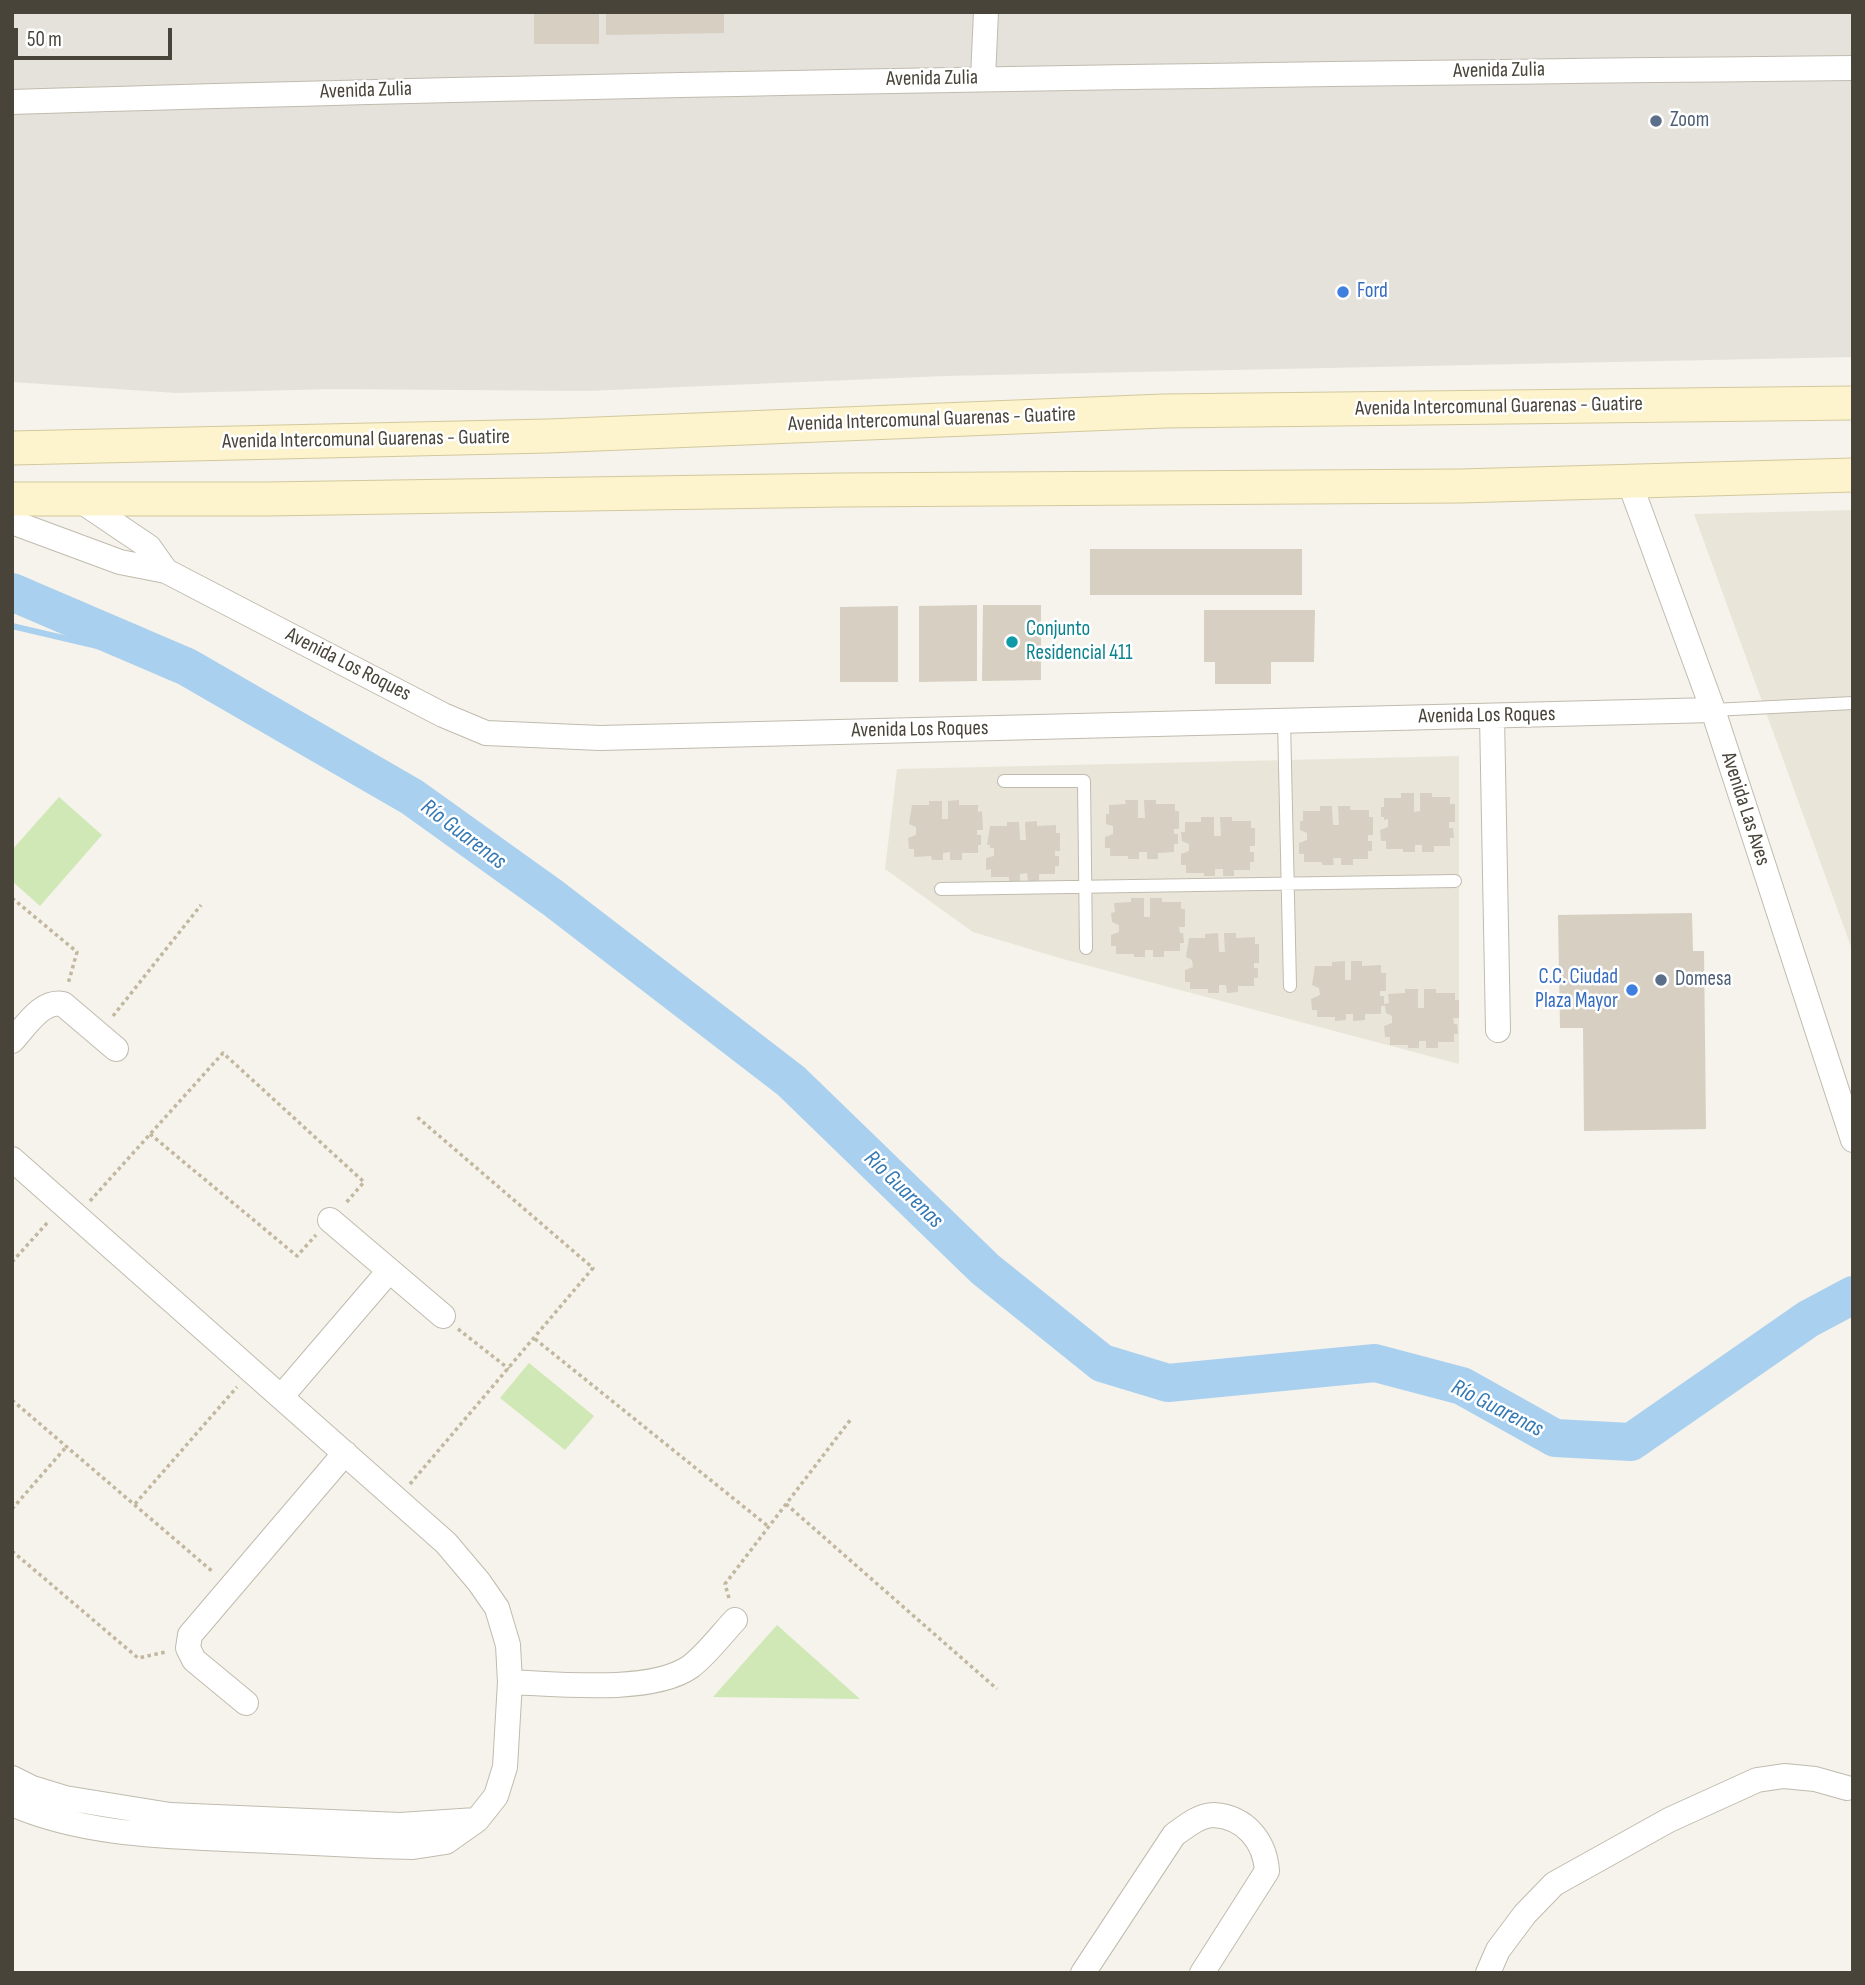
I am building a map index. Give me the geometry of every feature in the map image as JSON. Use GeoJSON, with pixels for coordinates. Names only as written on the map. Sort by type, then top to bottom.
{"type":"FeatureCollection","features":[{"type":"Feature","properties":{"kind":"main road","name":"Avenida Intercomunal Guarenas - Guatire"},"geometry":{"type":"LineString","coordinates":[[12,448],[548,436],[1164,411],[1853,403]]}},
{"type":"Feature","properties":{"kind":"main road"},"geometry":{"type":"LineString","coordinates":[[12,499],[267,499],[841,490],[1446,486],[1853,475]]}},
{"type":"Feature","properties":{"kind":"street"},"geometry":{"type":"LineString","coordinates":[[984,78],[986,12]]}},
{"type":"Feature","properties":{"kind":"street","name":"Avenida Zulia"},"geometry":{"type":"LineString","coordinates":[[12,102],[407,90],[984,78],[1853,68]]}},
{"type":"Feature","properties":{"kind":"street","name":"Avenida Las Aves"},"geometry":{"type":"LineString","coordinates":[[1629,481],[1713,710],[1853,1140]]}},
{"type":"Feature","properties":{"kind":"street","name":"Avenida Los Roques"},"geometry":{"type":"LineString","coordinates":[[78,499],[149,547],[166,571]]}},
{"type":"Feature","properties":{"kind":"street","name":"Avenida Los Roques"},"geometry":{"type":"LineString","coordinates":[[12,522],[120,562],[166,571],[443,715],[486,733],[600,738],[1713,710]]}},
{"type":"Feature","properties":{"kind":"street"},"geometry":{"type":"LineString","coordinates":[[1492,716],[1498,1030]]}},
{"type":"Feature","properties":{"kind":"street"},"geometry":{"type":"LineString","coordinates":[[12,1041],[43,1007],[55,1002],[63,1004],[107,1041]]}},
{"type":"Feature","properties":{"kind":"street"},"geometry":{"type":"LineString","coordinates":[[12,1159],[446,1543],[479,1581],[497,1608],[508,1645],[510,1682],[505,1767],[496,1796],[477,1820],[446,1842],[413,1847],[169,1837],[113,1832],[12,1804]]}},
{"type":"Feature","properties":{"kind":"street"},"geometry":{"type":"LineString","coordinates":[[330,1220],[443,1316]]}},
{"type":"Feature","properties":{"kind":"street"},"geometry":{"type":"LineString","coordinates":[[281,1397],[389,1271]]}},
{"type":"Feature","properties":{"kind":"street"},"geometry":{"type":"LineString","coordinates":[[246,1703],[194,1660],[188,1648],[190,1635],[345,1453]]}},
{"type":"Feature","properties":{"kind":"street"},"geometry":{"type":"LineString","coordinates":[[510,1682],[590,1685],[654,1681],[672,1676],[691,1666],[735,1620]]}},
{"type":"Feature","properties":{"kind":"street"},"geometry":{"type":"LineString","coordinates":[[1488,1973],[1498,1950],[1525,1914],[1553,1884],[1669,1820],[1757,1780],[1784,1776],[1815,1779],[1850,1788]]}},
{"type":"Feature","properties":{"kind":"street"},"geometry":{"type":"LineString","coordinates":[[12,1778],[32,1788],[65,1798],[170,1815],[400,1825],[477,1820]]}},
{"type":"Feature","properties":{"kind":"street"},"geometry":{"type":"LineString","coordinates":[[1083,1973],[1174,1835],[1195,1820],[1213,1815],[1240,1823],[1258,1838],[1266,1855],[1267,1871],[1202,1973]]}},
{"type":"Feature","properties":{"kind":"lane"},"geometry":{"type":"LineString","coordinates":[[1713,710],[1853,703]]}},
{"type":"Feature","properties":{"kind":"lane"},"geometry":{"type":"LineString","coordinates":[[1284,721],[1290,986]]}},
{"type":"Feature","properties":{"kind":"lane"},"geometry":{"type":"LineString","coordinates":[[1004,781],[1084,781],[1086,948]]}},
{"type":"Feature","properties":{"kind":"lane"},"geometry":{"type":"LineString","coordinates":[[940,888],[1455,881]]}},
{"type":"Feature","properties":{"kind":"path"},"geometry":{"type":"LineString","coordinates":[[12,898],[77,952],[63,1004]]}},
{"type":"Feature","properties":{"kind":"path"},"geometry":{"type":"LineString","coordinates":[[107,1041],[201,905]]}},
{"type":"Feature","properties":{"kind":"path"},"geometry":{"type":"LineString","coordinates":[[12,1262],[150,1134],[223,1053],[364,1182],[330,1220]]}},
{"type":"Feature","properties":{"kind":"path"},"geometry":{"type":"LineString","coordinates":[[397,1499],[593,1268],[416,1116]]}},
{"type":"Feature","properties":{"kind":"path"},"geometry":{"type":"LineString","coordinates":[[150,1134],[297,1255]]}},
{"type":"Feature","properties":{"kind":"path"},"geometry":{"type":"LineString","coordinates":[[443,1316],[509,1369]]}},
{"type":"Feature","properties":{"kind":"path"},"geometry":{"type":"LineString","coordinates":[[535,1339],[769,1527]]}},
{"type":"Feature","properties":{"kind":"path"},"geometry":{"type":"LineString","coordinates":[[135,1504],[251,1370]]}},
{"type":"Feature","properties":{"kind":"path"},"geometry":{"type":"LineString","coordinates":[[12,1400],[231,1587]]}},
{"type":"Feature","properties":{"kind":"path"},"geometry":{"type":"LineString","coordinates":[[735,1620],[725,1584],[851,1419]]}},
{"type":"Feature","properties":{"kind":"path"},"geometry":{"type":"LineString","coordinates":[[12,1509],[67,1446]]}},
{"type":"Feature","properties":{"kind":"path"},"geometry":{"type":"LineString","coordinates":[[786,1504],[997,1689]]}},
{"type":"Feature","properties":{"kind":"path"},"geometry":{"type":"LineString","coordinates":[[12,1551],[138,1658],[188,1648]]}},
{"type":"Feature","properties":{"kind":"shaded area"},"geometry":{"type":"Polygon","coordinates":[[[12,12],[1853,12],[1853,357],[945,376],[587,391],[333,389],[176,393],[12,382],[12,12]]]}},
{"type":"Feature","properties":{"kind":"shaded area"},"geometry":{"type":"Polygon","coordinates":[[[1853,510],[1853,952],[1694,514],[1853,510]]]}},
{"type":"Feature","properties":{"kind":"shaded area"},"geometry":{"type":"Polygon","coordinates":[[[1459,756],[1459,1064],[1063,959],[973,932],[885,869],[897,769],[1459,756]]]}},
{"type":"Feature","properties":{"kind":"green space"},"geometry":{"type":"Polygon","coordinates":[[[59,797],[102,835],[40,906],[12,881],[12,850],[59,797]]]}},
{"type":"Feature","properties":{"kind":"green space"},"geometry":{"type":"Polygon","coordinates":[[[529,1363],[594,1416],[565,1450],[500,1398],[529,1363]]]}},
{"type":"Feature","properties":{"kind":"green space"},"geometry":{"type":"Polygon","coordinates":[[[777,1625],[860,1699],[713,1697],[777,1625]]]}},
{"type":"Feature","properties":{"kind":"building"},"geometry":{"type":"Polygon","coordinates":[[[534,12],[599,12],[599,44],[534,44],[534,12]]]}},
{"type":"Feature","properties":{"kind":"building"},"geometry":{"type":"Polygon","coordinates":[[[606,12],[724,12],[724,33],[606,35],[606,12]]]}},
{"type":"Feature","properties":{"kind":"building"},"geometry":{"type":"Polygon","coordinates":[[[1090,549],[1302,549],[1302,595],[1090,595],[1090,549]]]}},
{"type":"Feature","properties":{"kind":"building","name":"Conjunto Residencial 411"},"geometry":{"type":"Polygon","coordinates":[[[977,605],[977,681],[919,682],[919,606],[977,605]]]}},
{"type":"Feature","properties":{"kind":"building","name":"Conjunto Residencial 411"},"geometry":{"type":"Polygon","coordinates":[[[983,605],[1041,605],[1041,680],[982,681],[983,605]]]}},
{"type":"Feature","properties":{"kind":"building"},"geometry":{"type":"Polygon","coordinates":[[[898,606],[898,682],[840,682],[840,607],[898,606]]]}},
{"type":"Feature","properties":{"kind":"building"},"geometry":{"type":"Polygon","coordinates":[[[1204,610],[1315,610],[1314,662],[1271,662],[1271,684],[1215,684],[1215,662],[1204,662],[1204,610]]]}},
{"type":"Feature","properties":{"kind":"building"},"geometry":{"type":"Polygon","coordinates":[[[1401,793],[1414,793],[1414,812],[1420,811],[1420,793],[1432,793],[1432,797],[1450,797],[1450,804],[1455,804],[1455,822],[1449,822],[1454,838],[1450,838],[1450,846],[1434,846],[1434,852],[1422,852],[1422,845],[1415,845],[1415,852],[1386,849],[1386,841],[1381,841],[1380,830],[1388,827],[1388,819],[1381,817],[1381,807],[1384,807],[1384,798],[1401,798],[1401,793]]]}},
{"type":"Feature","properties":{"kind":"building"},"geometry":{"type":"Polygon","coordinates":[[[959,800],[959,805],[978,805],[978,812],[982,811],[983,830],[977,830],[977,835],[981,835],[978,853],[962,853],[962,860],[950,860],[950,852],[943,853],[943,860],[932,860],[931,856],[914,857],[914,849],[909,849],[908,838],[916,835],[916,827],[909,824],[912,805],[929,805],[929,801],[942,801],[942,819],[948,819],[948,801],[959,800]]]}},
{"type":"Feature","properties":{"kind":"building"},"geometry":{"type":"Polygon","coordinates":[[[1125,800],[1138,800],[1138,818],[1145,818],[1144,800],[1156,800],[1156,804],[1175,804],[1175,811],[1179,811],[1179,829],[1174,829],[1174,834],[1178,834],[1178,844],[1174,844],[1174,852],[1158,853],[1158,859],[1147,859],[1147,852],[1139,852],[1139,859],[1110,856],[1110,848],[1105,848],[1105,837],[1113,834],[1113,826],[1106,824],[1106,814],[1109,814],[1109,805],[1126,804],[1125,800]]]}},
{"type":"Feature","properties":{"kind":"building"},"geometry":{"type":"Polygon","coordinates":[[[1320,806],[1332,806],[1333,825],[1339,825],[1338,806],[1350,806],[1350,810],[1369,810],[1369,817],[1373,817],[1373,835],[1368,835],[1368,841],[1372,841],[1372,851],[1368,851],[1368,859],[1353,859],[1353,865],[1341,865],[1341,858],[1333,858],[1334,865],[1304,862],[1304,854],[1299,854],[1299,843],[1307,840],[1307,833],[1300,830],[1300,821],[1303,821],[1303,811],[1320,811],[1320,806]]]}},
{"type":"Feature","properties":{"kind":"building"},"geometry":{"type":"Polygon","coordinates":[[[1201,817],[1214,817],[1214,836],[1221,836],[1220,817],[1232,817],[1232,821],[1251,821],[1251,828],[1255,828],[1255,846],[1250,846],[1250,852],[1254,852],[1254,862],[1250,862],[1250,870],[1234,870],[1234,876],[1223,876],[1223,869],[1215,869],[1215,876],[1186,873],[1186,865],[1181,865],[1181,854],[1189,851],[1189,844],[1182,841],[1181,832],[1185,832],[1185,822],[1201,822],[1201,817]]]}},
{"type":"Feature","properties":{"kind":"building"},"geometry":{"type":"Polygon","coordinates":[[[1037,821],[1037,826],[1056,825],[1056,833],[1060,833],[1060,851],[1055,851],[1055,856],[1059,856],[1059,866],[1055,866],[1055,874],[1039,874],[1039,881],[1028,881],[1027,873],[1020,874],[1020,881],[1009,881],[1009,877],[991,877],[991,869],[986,870],[986,858],[994,856],[994,848],[987,845],[990,826],[1007,826],[1007,822],[1019,822],[1020,840],[1026,840],[1025,822],[1037,821]]]}},
{"type":"Feature","properties":{"kind":"building"},"geometry":{"type":"Polygon","coordinates":[[[1131,898],[1144,898],[1144,917],[1150,917],[1150,898],[1162,898],[1162,902],[1181,902],[1181,909],[1185,909],[1185,927],[1179,927],[1184,943],[1180,943],[1180,951],[1164,951],[1164,957],[1153,957],[1153,950],[1145,950],[1145,957],[1116,954],[1116,946],[1111,946],[1111,935],[1119,932],[1119,925],[1112,922],[1111,913],[1115,912],[1114,903],[1131,902],[1131,898]]]}},
{"type":"Feature","properties":{"kind":"building","name":"C.C. Ciudad Plaza Mayor"},"geometry":{"type":"Polygon","coordinates":[[[1692,913],[1693,951],[1704,951],[1706,1129],[1584,1131],[1583,1028],[1560,1028],[1558,915],[1692,913]]]}},
{"type":"Feature","properties":{"kind":"building"},"geometry":{"type":"Polygon","coordinates":[[[1218,933],[1219,952],[1225,952],[1224,933],[1236,933],[1236,938],[1255,937],[1255,944],[1259,944],[1259,963],[1254,963],[1254,968],[1258,968],[1258,978],[1254,978],[1254,986],[1238,986],[1238,992],[1227,993],[1226,985],[1219,985],[1219,993],[1208,993],[1208,989],[1190,989],[1190,982],[1185,982],[1185,970],[1193,967],[1192,960],[1186,957],[1189,938],[1205,938],[1205,934],[1218,933]]]}},
{"type":"Feature","properties":{"kind":"building"},"geometry":{"type":"Polygon","coordinates":[[[1345,961],[1345,980],[1351,980],[1351,961],[1362,961],[1362,966],[1381,965],[1381,973],[1386,973],[1386,991],[1380,991],[1380,996],[1384,996],[1384,1004],[1389,1003],[1388,994],[1405,993],[1405,989],[1418,989],[1418,1008],[1424,1008],[1424,989],[1436,989],[1436,993],[1455,993],[1455,1000],[1459,1000],[1459,1018],[1453,1018],[1458,1034],[1454,1034],[1454,1042],[1438,1042],[1438,1048],[1426,1048],[1426,1041],[1419,1041],[1419,1048],[1390,1045],[1390,1037],[1385,1037],[1384,1026],[1392,1023],[1392,1016],[1386,1013],[1385,1006],[1381,1006],[1381,1014],[1365,1014],[1365,1020],[1353,1021],[1353,1014],[1346,1014],[1346,1020],[1335,1021],[1335,1017],[1317,1017],[1317,1010],[1312,1010],[1311,999],[1320,995],[1319,988],[1312,985],[1315,966],[1332,966],[1332,962],[1345,961]]]}},
{"type":"Feature","properties":{"kind":"waterway","name":"Río Guarenas"},"geometry":{"type":"LineString","coordinates":[[12,592],[187,667],[412,797],[553,898],[791,1081],[985,1269],[1102,1363],[1168,1383],[1375,1363],[1462,1386],[1555,1438],[1631,1442],[1808,1319],[1853,1295]]}},
{"type":"Feature","properties":{"kind":"waterway"},"geometry":{"type":"LineString","coordinates":[[12,626],[187,667]]}},
{"type":"Feature","properties":{"kind":"place","name":"Zoom"},"geometry":{"type":"Point","coordinates":[1656,121]}},
{"type":"Feature","properties":{"kind":"place","name":"Ford"},"geometry":{"type":"Point","coordinates":[1343,292]}},
{"type":"Feature","properties":{"kind":"place","name":"Conjunto Residencial 411"},"geometry":{"type":"Point","coordinates":[1012,642]}},
{"type":"Feature","properties":{"kind":"place","name":"Domesa"},"geometry":{"type":"Point","coordinates":[1661,980]}},
{"type":"Feature","properties":{"kind":"place","name":"C.C. Ciudad Plaza Mayor"},"geometry":{"type":"Point","coordinates":[1632,990]}}]}
